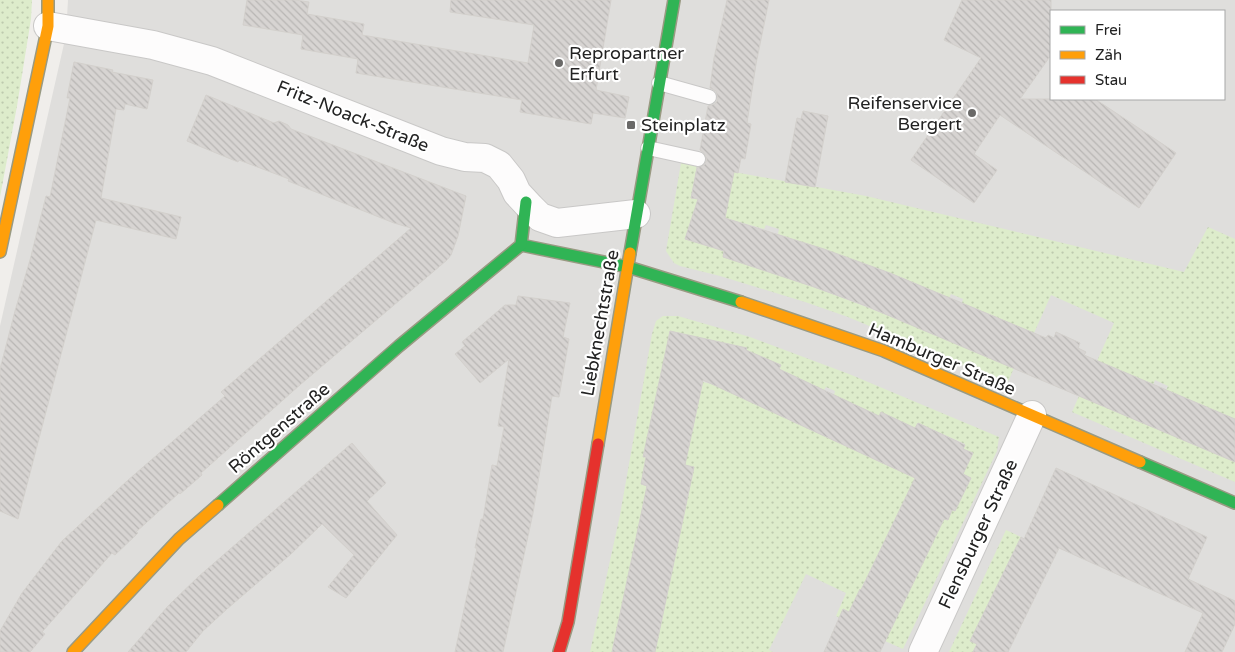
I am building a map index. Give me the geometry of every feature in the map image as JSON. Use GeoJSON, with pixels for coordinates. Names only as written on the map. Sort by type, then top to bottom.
{"type":"FeatureCollection","features":[{"type":"Feature","properties":{"kind":"street","name":"Liebknechtstraße"},"geometry":{"type":"LineString","coordinates":[[559,652],[568,622],[592,468],[674,0]]}},
{"type":"Feature","properties":{"kind":"street","name":"Fritz-Noack-Straße"},"geometry":{"type":"LineString","coordinates":[[48,13],[212,61],[441,151],[465,157],[485,158],[500,165],[511,180],[517,193],[540,217],[556,223],[636,214]]}},
{"type":"Feature","properties":{"kind":"street"},"geometry":{"type":"LineString","coordinates":[[0,252],[48,13]]}},
{"type":"Feature","properties":{"kind":"street"},"geometry":{"type":"LineString","coordinates":[[526,202],[521,244],[628,267]]}},
{"type":"Feature","properties":{"kind":"street","name":"Röntgenstraße"},"geometry":{"type":"LineString","coordinates":[[73,652],[179,539],[399,346],[521,244]]}},
{"type":"Feature","properties":{"kind":"street","name":"Hamburger Straße"},"geometry":{"type":"LineString","coordinates":[[628,267],[766,310],[884,351],[1235,503]]}},
{"type":"Feature","properties":{"kind":"street","name":"Flensburger Straße"},"geometry":{"type":"LineString","coordinates":[[923,652],[1032,415]]}},
{"type":"Feature","properties":{"kind":"lane"},"geometry":{"type":"LineString","coordinates":[[659,83],[709,97]]}},
{"type":"Feature","properties":{"kind":"lane"},"geometry":{"type":"LineString","coordinates":[[648,148],[698,159]]}},
{"type":"Feature","properties":{"kind":"shaded area"},"geometry":{"type":"Polygon","coordinates":[[[68,0],[1235,0],[1235,652],[0,652],[0,326],[66,35],[68,0]]]}},
{"type":"Feature","properties":{"kind":"green space"},"geometry":{"type":"Polygon","coordinates":[[[0,0],[32,0],[31,19],[17,106],[0,197],[0,0]]]}},
{"type":"Feature","properties":{"kind":"green space"},"geometry":{"type":"Polygon","coordinates":[[[681,163],[697,165],[691,198],[698,199],[685,239],[724,251],[723,257],[834,294],[1014,368],[1007,384],[848,317],[805,302],[674,263],[666,251],[681,163]]]}},
{"type":"Feature","properties":{"kind":"green space"},"geometry":{"type":"Polygon","coordinates":[[[734,172],[866,196],[1184,272],[1208,227],[1235,239],[1235,419],[1166,390],[1168,386],[1155,380],[1153,385],[1097,361],[1114,323],[1051,295],[1034,333],[962,303],[963,299],[951,294],[949,298],[890,273],[778,234],[779,229],[766,225],[764,229],[725,218],[734,172]]]}},
{"type":"Feature","properties":{"kind":"green space"},"geometry":{"type":"Polygon","coordinates":[[[663,316],[678,316],[750,337],[849,374],[999,437],[997,451],[903,649],[885,641],[944,519],[948,520],[952,510],[955,511],[971,478],[963,474],[973,453],[963,449],[965,444],[918,423],[914,429],[879,416],[834,395],[835,391],[826,387],[824,390],[779,369],[781,366],[746,351],[747,348],[670,331],[644,457],[646,457],[641,484],[647,486],[612,652],[590,652],[620,515],[652,334],[656,321],[663,316]]]}},
{"type":"Feature","properties":{"kind":"green space"},"geometry":{"type":"Polygon","coordinates":[[[703,382],[728,388],[728,391],[895,469],[924,474],[910,490],[845,621],[836,616],[846,593],[806,574],[769,650],[773,652],[655,652],[694,468],[685,465],[703,382]]]}},
{"type":"Feature","properties":{"kind":"green space"},"geometry":{"type":"Polygon","coordinates":[[[1079,396],[1235,462],[1235,482],[1072,412],[1079,396]]]}},
{"type":"Feature","properties":{"kind":"green space"},"geometry":{"type":"Polygon","coordinates":[[[1006,530],[1021,537],[970,641],[977,644],[973,652],[949,652],[1006,530]]]}},
{"type":"Feature","properties":{"kind":"building"},"geometry":{"type":"Polygon","coordinates":[[[247,0],[295,0],[309,2],[307,14],[364,24],[362,35],[528,63],[534,25],[450,12],[451,0],[611,0],[596,90],[629,97],[625,118],[593,113],[591,124],[520,112],[522,100],[356,73],[358,59],[301,49],[303,35],[243,25],[247,0]]]}},
{"type":"Feature","properties":{"kind":"building"},"geometry":{"type":"Polygon","coordinates":[[[727,0],[769,0],[756,64],[747,123],[751,124],[745,159],[741,158],[738,173],[734,172],[725,218],[824,249],[890,273],[1046,338],[1048,335],[1054,338],[1056,332],[1080,343],[1078,348],[1086,352],[1084,355],[1235,419],[1235,462],[866,306],[723,257],[724,251],[685,239],[698,199],[691,198],[697,168],[704,165],[707,160],[704,153],[700,150],[708,106],[715,104],[718,99],[716,91],[710,88],[714,58],[727,0]]]}},
{"type":"Feature","properties":{"kind":"building"},"geometry":{"type":"Polygon","coordinates":[[[962,0],[1051,0],[1050,56],[1020,99],[1096,100],[1176,153],[1139,208],[1000,115],[974,154],[997,170],[974,203],[911,160],[981,58],[944,40],[962,0]]]}},
{"type":"Feature","properties":{"kind":"building"},"geometry":{"type":"Polygon","coordinates":[[[74,62],[153,80],[147,109],[125,104],[124,110],[116,109],[101,198],[181,217],[176,239],[96,220],[18,519],[0,511],[0,369],[46,196],[50,197],[70,98],[67,98],[74,62]]]}},
{"type":"Feature","properties":{"kind":"building"},"geometry":{"type":"Polygon","coordinates":[[[206,95],[274,123],[279,121],[288,125],[291,129],[466,196],[458,236],[451,255],[201,473],[202,475],[136,532],[138,533],[115,555],[112,553],[42,632],[45,634],[30,652],[0,652],[0,631],[22,593],[62,541],[127,481],[225,396],[221,392],[411,228],[288,181],[289,179],[239,160],[238,162],[187,141],[206,95]]]}},
{"type":"Feature","properties":{"kind":"building"},"geometry":{"type":"Polygon","coordinates":[[[803,111],[828,116],[815,187],[785,182],[797,118],[801,119],[803,111]]]}},
{"type":"Feature","properties":{"kind":"building"},"geometry":{"type":"Polygon","coordinates":[[[518,296],[570,303],[563,337],[569,339],[559,397],[552,396],[533,513],[503,652],[455,652],[477,548],[475,548],[481,519],[483,519],[492,465],[497,466],[504,427],[498,426],[509,359],[480,383],[455,354],[465,346],[462,342],[505,305],[516,305],[518,296]]]}},
{"type":"Feature","properties":{"kind":"building"},"geometry":{"type":"Polygon","coordinates":[[[670,331],[747,348],[746,350],[781,365],[779,369],[879,416],[881,412],[915,428],[918,423],[965,445],[963,449],[973,453],[963,474],[971,478],[955,511],[952,510],[948,520],[944,519],[880,652],[824,652],[843,609],[849,612],[861,590],[915,478],[703,380],[685,465],[694,467],[655,652],[612,652],[647,486],[641,484],[646,457],[643,457],[670,331]]]}},
{"type":"Feature","properties":{"kind":"building"},"geometry":{"type":"Polygon","coordinates":[[[352,443],[386,483],[367,501],[397,535],[346,598],[328,587],[354,555],[322,524],[291,554],[203,631],[186,652],[128,652],[168,606],[198,577],[352,443]]]}},
{"type":"Feature","properties":{"kind":"building"},"geometry":{"type":"Polygon","coordinates":[[[1056,468],[1207,537],[1188,579],[1235,601],[1235,624],[1222,652],[1185,652],[1203,613],[1059,548],[1008,652],[973,652],[977,644],[970,641],[1021,537],[1024,539],[1056,468]]]}},
{"type":"Feature","properties":{"kind":"traffic: fast"},"geometry":{"type":"LineString","coordinates":[[630,253],[674,0]]}},
{"type":"Feature","properties":{"kind":"traffic: fast"},"geometry":{"type":"LineString","coordinates":[[218,505],[399,346],[521,245],[526,202]]}},
{"type":"Feature","properties":{"kind":"traffic: fast"},"geometry":{"type":"LineString","coordinates":[[521,245],[628,267],[741,302]]}},
{"type":"Feature","properties":{"kind":"traffic: fast"},"geometry":{"type":"LineString","coordinates":[[1140,462],[1235,503]]}},
{"type":"Feature","properties":{"kind":"traffic: slow"},"geometry":{"type":"LineString","coordinates":[[0,252],[48,26],[48,0]]}},
{"type":"Feature","properties":{"kind":"traffic: slow"},"geometry":{"type":"LineString","coordinates":[[598,444],[630,253]]}},
{"type":"Feature","properties":{"kind":"traffic: slow"},"geometry":{"type":"LineString","coordinates":[[741,302],[884,351],[1140,462]]}},
{"type":"Feature","properties":{"kind":"traffic: slow"},"geometry":{"type":"LineString","coordinates":[[73,652],[179,539],[218,505]]}},
{"type":"Feature","properties":{"kind":"traffic: jam"},"geometry":{"type":"LineString","coordinates":[[559,652],[568,622],[598,444]]}},
{"type":"Feature","properties":{"kind":"place","name":"Repropartner Erfurt"},"geometry":{"type":"Point","coordinates":[559,63]}},
{"type":"Feature","properties":{"kind":"place","name":"Reifenservice Bergert"},"geometry":{"type":"Point","coordinates":[972,113]}},
{"type":"Feature","properties":{"kind":"place","name":"Steinplatz"},"geometry":{"type":"Point","coordinates":[631,125]}}]}
